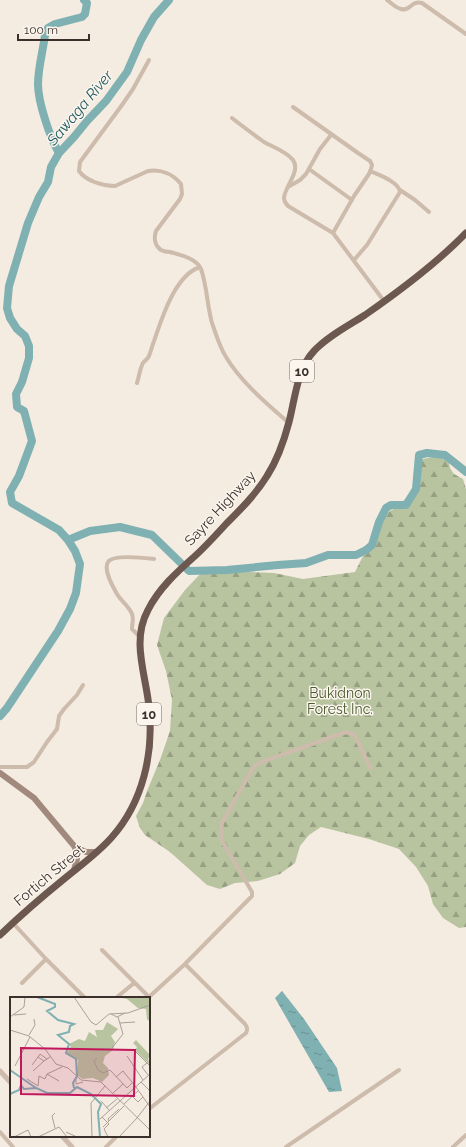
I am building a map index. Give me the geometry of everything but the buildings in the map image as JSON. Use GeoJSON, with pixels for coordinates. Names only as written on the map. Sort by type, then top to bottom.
{"type":"FeatureCollection","features":[{"type":"Feature","properties":{"kind":"highway","name":"Sayre Highway"},"geometry":{"type":"LineString","coordinates":[[97,852],[129,814],[142,782],[149,752],[150,718],[141,658],[140,638],[142,624],[146,613],[162,589],[176,572],[196,554],[251,498],[267,478],[278,457],[289,423],[301,373],[309,356],[322,343],[384,301],[433,264],[466,232]]}},
{"type":"Feature","properties":{"kind":"highway","name":"Fortich Street"},"geometry":{"type":"LineString","coordinates":[[0,935],[74,870],[97,852]]}},
{"type":"Feature","properties":{"kind":"main road"},"geometry":{"type":"LineString","coordinates":[[0,773],[34,798],[75,847],[86,852],[97,852]]}},
{"type":"Feature","properties":{"kind":"main road"},"geometry":{"type":"LineString","coordinates":[[74,870],[77,859],[75,847]]}},
{"type":"Feature","properties":{"kind":"street"},"geometry":{"type":"LineString","coordinates":[[387,0],[403,10],[406,10],[414,2],[422,3],[466,34]]}},
{"type":"Feature","properties":{"kind":"street"},"geometry":{"type":"LineString","coordinates":[[149,60],[133,89],[80,162],[79,171],[90,180],[109,186],[115,186],[153,170],[172,175],[178,180],[181,184],[182,194],[180,199],[156,231],[154,236],[157,246],[161,250],[193,260],[200,267],[212,321],[220,346],[225,356],[242,378],[289,423]]}},
{"type":"Feature","properties":{"kind":"street"},"geometry":{"type":"LineString","coordinates":[[293,107],[370,161],[372,165],[370,171],[333,233]]}},
{"type":"Feature","properties":{"kind":"street"},"geometry":{"type":"LineString","coordinates":[[232,118],[266,143],[282,151],[294,161],[294,173],[284,197],[285,202],[288,206],[333,233],[384,301]]}},
{"type":"Feature","properties":{"kind":"street"},"geometry":{"type":"LineString","coordinates":[[288,187],[300,180],[306,174],[320,149],[332,135]]}},
{"type":"Feature","properties":{"kind":"street"},"geometry":{"type":"LineString","coordinates":[[309,169],[352,200]]}},
{"type":"Feature","properties":{"kind":"street"},"geometry":{"type":"LineString","coordinates":[[370,171],[398,186],[400,190],[429,212]]}},
{"type":"Feature","properties":{"kind":"street"},"geometry":{"type":"LineString","coordinates":[[354,260],[367,245],[398,196],[400,190]]}},
{"type":"Feature","properties":{"kind":"street"},"geometry":{"type":"LineString","coordinates":[[137,383],[142,366],[150,354],[158,329],[178,286],[190,271],[200,267]]}},
{"type":"Feature","properties":{"kind":"street"},"geometry":{"type":"LineString","coordinates":[[140,638],[132,629],[132,613],[117,594],[108,576],[106,566],[112,559],[131,557],[154,559]]}},
{"type":"Feature","properties":{"kind":"street"},"geometry":{"type":"LineString","coordinates":[[0,767],[27,767],[34,762],[46,742],[57,729],[59,716],[68,703],[77,695],[83,685]]}},
{"type":"Feature","properties":{"kind":"street"},"geometry":{"type":"LineString","coordinates":[[149,997],[185,964],[251,898],[252,894],[250,889],[222,839],[221,831],[222,823],[256,765],[346,732],[355,736],[371,770]]}},
{"type":"Feature","properties":{"kind":"street"},"geometry":{"type":"LineString","coordinates":[[13,923],[84,997]]}},
{"type":"Feature","properties":{"kind":"street"},"geometry":{"type":"LineString","coordinates":[[102,950],[147,997]]}},
{"type":"Feature","properties":{"kind":"street"},"geometry":{"type":"LineString","coordinates":[[22,984],[46,959]]}},
{"type":"Feature","properties":{"kind":"street"},"geometry":{"type":"LineString","coordinates":[[150,1108],[246,1033],[247,1028],[245,1024],[185,964]]}},
{"type":"Feature","properties":{"kind":"street"},"geometry":{"type":"LineString","coordinates":[[117,997],[134,983]]}},
{"type":"Feature","properties":{"kind":"street"},"geometry":{"type":"LineString","coordinates":[[286,1147],[399,1070]]}},
{"type":"Feature","properties":{"kind":"street"},"geometry":{"type":"LineString","coordinates":[[0,1071],[10,1082]]}},
{"type":"Feature","properties":{"kind":"street"},"geometry":{"type":"LineString","coordinates":[[0,1132],[13,1147]]}},
{"type":"Feature","properties":{"kind":"street"},"geometry":{"type":"LineString","coordinates":[[453,1147],[466,1134]]}},
{"type":"Feature","properties":{"kind":"street"},"geometry":{"type":"LineString","coordinates":[[63,1137],[72,1147]]}},
{"type":"Feature","properties":{"kind":"street"},"geometry":{"type":"LineString","coordinates":[[106,1147],[116,1137]]}},
{"type":"Feature","properties":{"kind":"green space","name":"Bukidnon Forest Inc."},"geometry":{"type":"Polygon","coordinates":[[[438,456],[448,458],[450,468],[454,474],[463,479],[466,489],[466,927],[459,928],[443,918],[433,904],[428,886],[416,867],[399,849],[369,839],[321,827],[309,835],[300,846],[295,863],[280,874],[258,881],[235,883],[220,889],[207,885],[170,852],[145,835],[140,828],[136,816],[143,803],[170,731],[172,700],[166,671],[157,645],[164,618],[185,590],[204,570],[274,573],[303,579],[355,572],[377,528],[387,513],[400,505],[412,491],[415,474],[423,459],[438,456]]]}},
{"type":"Feature","properties":{"kind":"water"},"geometry":{"type":"Polygon","coordinates":[[[282,991],[304,1019],[337,1068],[342,1091],[329,1092],[275,998],[282,991]]]}},
{"type":"Feature","properties":{"kind":"waterway"},"geometry":{"type":"LineString","coordinates":[[59,153],[48,129],[42,110],[38,84],[45,35],[48,28],[55,24],[82,17],[85,14],[87,3],[84,0]]}},
{"type":"Feature","properties":{"kind":"waterway","name":"Sawaga River"},"geometry":{"type":"LineString","coordinates":[[0,716],[7,708],[58,631],[70,609],[76,593],[80,564],[75,551],[59,530],[12,503],[10,492],[19,476],[32,441],[24,411],[17,407],[16,394],[22,382],[29,358],[29,346],[25,336],[17,329],[10,318],[7,308],[9,286],[28,223],[39,197],[48,182],[51,167],[59,153],[106,101],[127,72],[141,40],[154,17],[169,0]]}},
{"type":"Feature","properties":{"kind":"waterway"},"geometry":{"type":"LineString","coordinates":[[68,540],[90,531],[120,527],[152,535],[189,571],[227,570],[306,563],[328,555],[356,555],[372,545],[379,522],[386,508],[391,505],[406,505],[416,489],[419,455],[427,453],[445,455],[466,472]]}}]}
